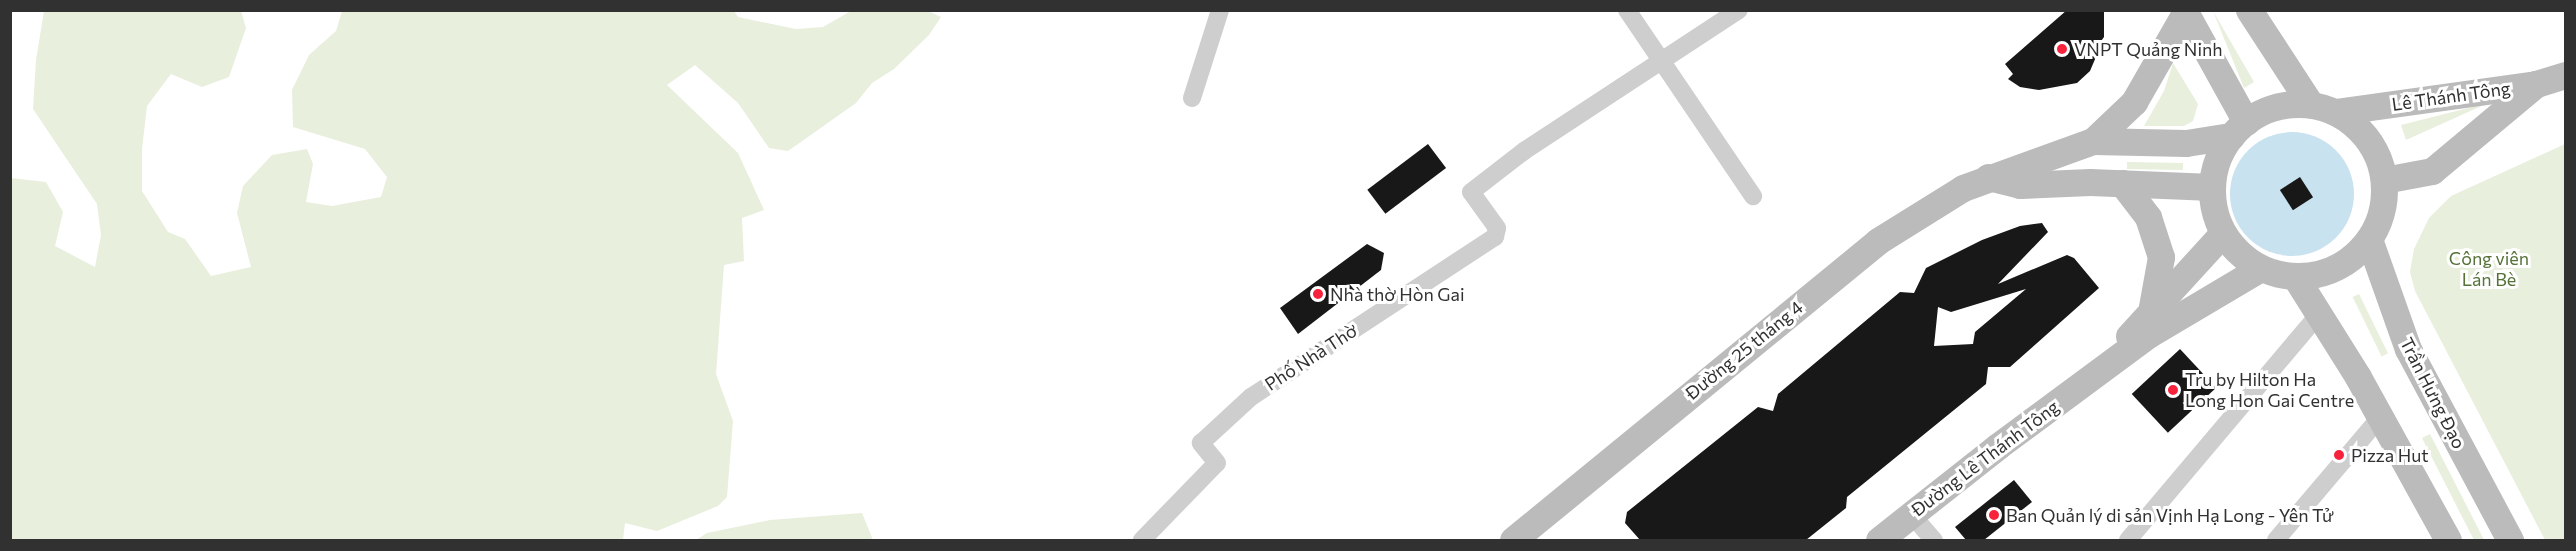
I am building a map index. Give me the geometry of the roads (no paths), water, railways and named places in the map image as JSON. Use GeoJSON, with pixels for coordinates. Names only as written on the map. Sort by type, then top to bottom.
{"type":"FeatureCollection","features":[{"type":"Feature","properties":{"kind":"main road"},"geometry":{"type":"LineString","coordinates":[[2249,10],[2323,108],[2362,131],[2372,145],[2384,180],[2382,210],[2369,239],[2340,265],[2296,278],[2261,268],[2246,259],[2223,233],[2212,187],[2221,152],[2238,129],[2277,107],[2323,108]]}},
{"type":"Feature","properties":{"kind":"main road"},"geometry":{"type":"LineString","coordinates":[[2184,12],[2238,129]]}},
{"type":"Feature","properties":{"kind":"main road"},"geometry":{"type":"LineString","coordinates":[[2093,141],[2134,102],[2184,12]]}},
{"type":"Feature","properties":{"kind":"main road","name":"Lê Thánh Tông"},"geometry":{"type":"LineString","coordinates":[[2323,108],[2536,84],[2565,75]]}},
{"type":"Feature","properties":{"kind":"main road"},"geometry":{"type":"LineString","coordinates":[[2384,180],[2432,171],[2536,84]]}},
{"type":"Feature","properties":{"kind":"main road","name":"Đường 25 tháng 4"},"geometry":{"type":"LineString","coordinates":[[1522,532],[1878,241],[1963,188],[1988,177],[2093,141],[2186,143],[2238,129]]}},
{"type":"Feature","properties":{"kind":"main road"},"geometry":{"type":"LineString","coordinates":[[1988,177],[2020,185],[2122,183],[2212,187]]}},
{"type":"Feature","properties":{"kind":"main road"},"geometry":{"type":"LineString","coordinates":[[2122,183],[2148,217],[2161,257],[2151,312]]}},
{"type":"Feature","properties":{"kind":"main road","name":"Đường Lê Thánh Tông"},"geometry":{"type":"LineString","coordinates":[[2093,378],[2223,233]]}},
{"type":"Feature","properties":{"kind":"main road","name":"Trần Hưng Đạo"},"geometry":{"type":"LineString","coordinates":[[2369,239],[2408,349],[2510,540]]}},
{"type":"Feature","properties":{"kind":"main road","name":"Đường Lê Thánh Tông"},"geometry":{"type":"LineString","coordinates":[[1879,540],[1911,513],[2148,335],[2261,268]]}},
{"type":"Feature","properties":{"kind":"main road"},"geometry":{"type":"LineString","coordinates":[[2296,278],[2381,416],[2448,540]]}},
{"type":"Feature","properties":{"kind":"street"},"geometry":{"type":"LineString","coordinates":[[1192,98],[1220,10]]}},
{"type":"Feature","properties":{"kind":"street"},"geometry":{"type":"LineString","coordinates":[[1627,10],[1753,196]]}},
{"type":"Feature","properties":{"kind":"street","name":"Phố Nhà Thờ"},"geometry":{"type":"LineString","coordinates":[[1142,540],[1216,463],[1202,443],[1251,397],[1495,237],[1497,228],[1471,192],[1524,152],[1739,10]]}},
{"type":"Feature","properties":{"kind":"street"},"geometry":{"type":"LineString","coordinates":[[2128,540],[2318,315]]}},
{"type":"Feature","properties":{"kind":"street"},"geometry":{"type":"LineString","coordinates":[[2276,540],[2381,416]]}},
{"type":"Feature","properties":{"kind":"street"},"geometry":{"type":"LineString","coordinates":[[1911,513],[1934,540]]}},
{"type":"Feature","properties":{"kind":"street"},"geometry":{"type":"LineString","coordinates":[[1502,540],[1522,532]]}},
{"type":"Feature","properties":{"kind":"water"},"geometry":{"type":"Polygon","coordinates":[[[2292,132],[2316,136],[2336,150],[2350,170],[2354,194],[2350,218],[2336,238],[2316,252],[2292,256],[2268,252],[2248,238],[2234,218],[2230,194],[2234,170],[2248,150],[2268,136],[2292,132]]]}},
{"type":"Feature","properties":{"kind":"place","name":"VNPT Quảng Ninh"},"geometry":{"type":"Point","coordinates":[2062,49]}},
{"type":"Feature","properties":{"kind":"place","name":"Nhà thờ Hòn Gai"},"geometry":{"type":"Point","coordinates":[1318,294]}},
{"type":"Feature","properties":{"kind":"place","name":"Tru by Hilton Ha Long Hon Gai Centre"},"geometry":{"type":"Point","coordinates":[2173,390]}},
{"type":"Feature","properties":{"kind":"place","name":"Pizza Hut"},"geometry":{"type":"Point","coordinates":[2339,455]}},
{"type":"Feature","properties":{"kind":"place","name":"Ban Quản lý di sản Vịnh Hạ Long - Yên Tử"},"geometry":{"type":"Point","coordinates":[1994,515]}},
{"type":"Feature","properties":{"kind":"park label","name":"Công viên Lán Bè"},"geometry":{"type":"Point","coordinates":[2489,269]}}]}
